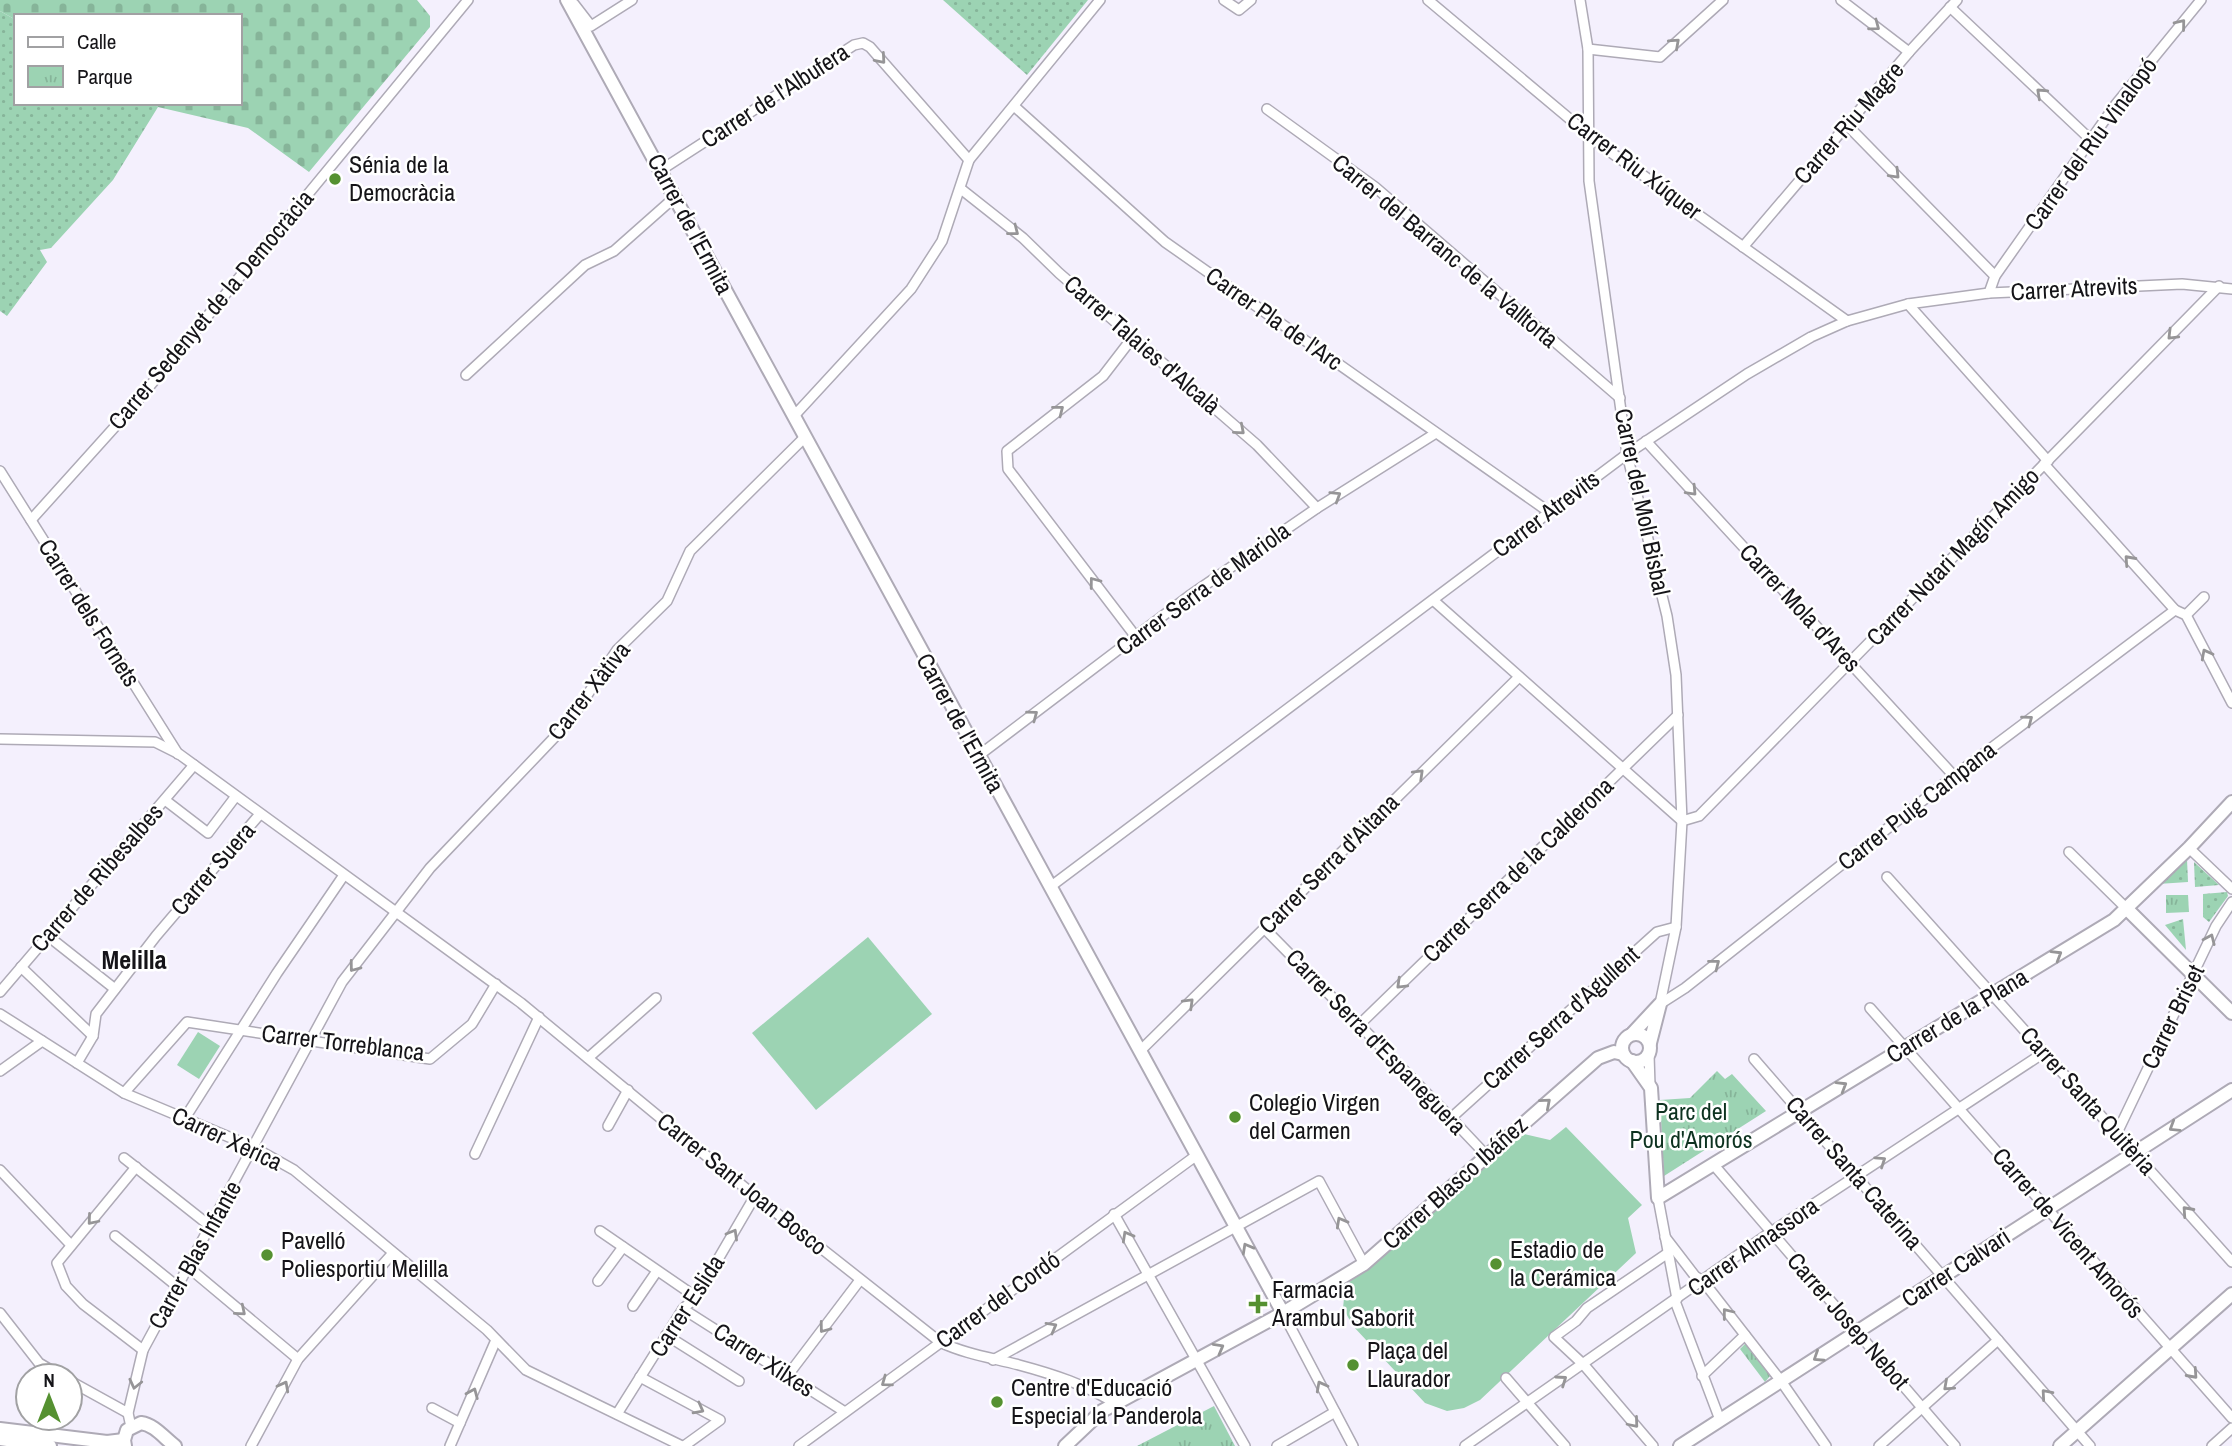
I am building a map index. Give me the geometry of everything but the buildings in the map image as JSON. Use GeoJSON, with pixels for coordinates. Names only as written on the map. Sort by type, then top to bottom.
{"type":"FeatureCollection","features":[{"type":"Feature","properties":{"kind":"street","name":"Carrer Sedenyet de la Democràcia"},"geometry":{"type":"LineString","coordinates":[[31,520],[131,410],[468,0]]}},
{"type":"Feature","properties":{"kind":"street"},"geometry":{"type":"LineString","coordinates":[[569,0],[590,26],[632,0]]}},
{"type":"Feature","properties":{"kind":"street","name":"Carrer de l'Ermita"},"geometry":{"type":"LineString","coordinates":[[569,0],[1353,1446]]}},
{"type":"Feature","properties":{"kind":"street"},"geometry":{"type":"LineString","coordinates":[[794,416],[911,289],[942,241],[969,160],[1100,0]]}},
{"type":"Feature","properties":{"kind":"street"},"geometry":{"type":"LineString","coordinates":[[1224,0],[1239,10],[1251,0]]}},
{"type":"Feature","properties":{"kind":"street","name":"Carrer Riu Xúquer"},"geometry":{"type":"LineString","coordinates":[[1428,0],[1602,146],[1847,321]]}},
{"type":"Feature","properties":{"kind":"street","name":"Carrer del Molí Bisbal"},"geometry":{"type":"LineString","coordinates":[[1580,0],[1588,49],[1590,181],[1627,454],[1667,616],[1676,675],[1682,821],[1676,927],[1649,1049],[1658,1198],[1676,1300],[1720,1420]]}},
{"type":"Feature","properties":{"kind":"street"},"geometry":{"type":"LineString","coordinates":[[1588,49],[1660,57],[1723,0]]}},
{"type":"Feature","properties":{"kind":"street"},"geometry":{"type":"LineString","coordinates":[[1841,0],[1909,52]]}},
{"type":"Feature","properties":{"kind":"street","name":"Carrer del Riu Vinalopó"},"geometry":{"type":"LineString","coordinates":[[1989,293],[1995,276],[2116,104],[2201,0]]}},
{"type":"Feature","properties":{"kind":"street"},"geometry":{"type":"LineString","coordinates":[[1954,4],[2091,140]]}},
{"type":"Feature","properties":{"kind":"street","name":"Carrer Riu Magre"},"geometry":{"type":"LineString","coordinates":[[1742,247],[1909,52],[1954,4]]}},
{"type":"Feature","properties":{"kind":"street","name":"Carrer de l'Albufera"},"geometry":{"type":"LineString","coordinates":[[661,170],[854,45],[863,43],[870,47],[969,160]]}},
{"type":"Feature","properties":{"kind":"street","name":"Carrer Pla de l'Arc"},"geometry":{"type":"LineString","coordinates":[[1014,106],[1165,242],[1549,512]]}},
{"type":"Feature","properties":{"kind":"street","name":"Carrer del Barranc de la Valltorta"},"geometry":{"type":"LineString","coordinates":[[1267,109],[1375,187],[1620,398]]}},
{"type":"Feature","properties":{"kind":"street"},"geometry":{"type":"LineString","coordinates":[[1847,125],[1995,276]]}},
{"type":"Feature","properties":{"kind":"street","name":"Carrer Talaies d'Alcalà"},"geometry":{"type":"LineString","coordinates":[[961,189],[1023,238],[1059,273],[1257,445],[1317,508]]}},
{"type":"Feature","properties":{"kind":"street"},"geometry":{"type":"LineString","coordinates":[[466,374],[585,265],[614,251],[675,197]]}},
{"type":"Feature","properties":{"kind":"street","name":"Carrer Atrevits"},"geometry":{"type":"LineString","coordinates":[[1050,887],[1627,454],[1747,374],[1811,337],[1847,321],[1908,304],[1989,293],[2182,284],[2232,289]]}},
{"type":"Feature","properties":{"kind":"street","name":"Carrer Notari Magín Amigo"},"geometry":{"type":"LineString","coordinates":[[1682,821],[1699,816],[2219,286]]}},
{"type":"Feature","properties":{"kind":"street"},"geometry":{"type":"LineString","coordinates":[[1908,304],[2175,610],[2186,615],[2232,703]]}},
{"type":"Feature","properties":{"kind":"street"},"geometry":{"type":"LineString","coordinates":[[1133,337],[1103,376],[1007,451],[1008,469],[1136,637]]}},
{"type":"Feature","properties":{"kind":"street","name":"Carrer Serra de Mariola"},"geometry":{"type":"LineString","coordinates":[[978,756],[1189,596],[1317,508],[1436,433]]}},
{"type":"Feature","properties":{"kind":"street","name":"Carrer Xàtiva"},"geometry":{"type":"LineString","coordinates":[[395,912],[430,868],[570,721],[617,650],[667,601],[690,551],[805,437]]}},
{"type":"Feature","properties":{"kind":"street","name":"Carrer Mola d'Ares"},"geometry":{"type":"LineString","coordinates":[[1646,441],[1954,776]]}},
{"type":"Feature","properties":{"kind":"street","name":"Carrer dels Fornets"},"geometry":{"type":"LineString","coordinates":[[0,471],[179,754]]}},
{"type":"Feature","properties":{"kind":"street"},"geometry":{"type":"LineString","coordinates":[[2186,615],[2204,597]]}},
{"type":"Feature","properties":{"kind":"street"},"geometry":{"type":"LineString","coordinates":[[1433,600],[1682,821]]}},
{"type":"Feature","properties":{"kind":"street","name":"Carrer Puig Campana"},"geometry":{"type":"LineString","coordinates":[[1660,1004],[1685,988],[1954,776],[2175,610]]}},
{"type":"Feature","properties":{"kind":"street","name":"Carrer Serra d'Aitana"},"geometry":{"type":"LineString","coordinates":[[1140,1051],[1519,677]]}},
{"type":"Feature","properties":{"kind":"street","name":"Carrer Serra de la Calderona"},"geometry":{"type":"LineString","coordinates":[[1359,1025],[1678,715]]}},
{"type":"Feature","properties":{"kind":"street"},"geometry":{"type":"LineString","coordinates":[[0,739],[155,742],[179,754]]}},
{"type":"Feature","properties":{"kind":"street","name":"Carrer Sant Joan Bosco"},"geometry":{"type":"LineString","coordinates":[[179,754],[539,1017],[755,1196],[940,1342],[1093,1389],[1116,1404]]}},
{"type":"Feature","properties":{"kind":"street","name":"Carrer de Ribesalbes"},"geometry":{"type":"LineString","coordinates":[[0,992],[194,765]]}},
{"type":"Feature","properties":{"kind":"street"},"geometry":{"type":"LineString","coordinates":[[164,800],[208,833],[236,796]]}},
{"type":"Feature","properties":{"kind":"street","name":"Carrer de la Plana"},"geometry":{"type":"LineString","coordinates":[[1658,1198],[2114,920],[2189,848],[2232,802]]}},
{"type":"Feature","properties":{"kind":"street","name":"Carrer Suera"},"geometry":{"type":"LineString","coordinates":[[77,1063],[93,1036],[96,1014],[156,936],[260,814]]}},
{"type":"Feature","properties":{"kind":"street"},"geometry":{"type":"LineString","coordinates":[[2189,848],[2232,888]]}},
{"type":"Feature","properties":{"kind":"street"},"geometry":{"type":"LineString","coordinates":[[2069,852],[2232,1013]]}},
{"type":"Feature","properties":{"kind":"street"},"geometry":{"type":"LineString","coordinates":[[185,1118],[240,1030],[344,875]]}},
{"type":"Feature","properties":{"kind":"street","name":"Carrer Santa Quitèria"},"geometry":{"type":"LineString","coordinates":[[1887,877],[2232,1262]]}},
{"type":"Feature","properties":{"kind":"street","name":"Carrer Briset"},"geometry":{"type":"LineString","coordinates":[[2117,1133],[2216,926],[2232,902]]}},
{"type":"Feature","properties":{"kind":"street","name":"Carrer Blas Infante"},"geometry":{"type":"LineString","coordinates":[[131,1427],[128,1413],[143,1350],[342,982],[395,912]]}},
{"type":"Feature","properties":{"kind":"street","name":"Carrer Serra d'Agullent"},"geometry":{"type":"LineString","coordinates":[[1451,1118],[1657,932],[1676,927]]}},
{"type":"Feature","properties":{"kind":"street","name":"Carrer Serra d'Espaneguera"},"geometry":{"type":"LineString","coordinates":[[1265,929],[1486,1156]]}},
{"type":"Feature","properties":{"kind":"street"},"geometry":{"type":"LineString","coordinates":[[48,936],[116,989]]}},
{"type":"Feature","properties":{"kind":"street"},"geometry":{"type":"LineString","coordinates":[[21,968],[93,1036]]}},
{"type":"Feature","properties":{"kind":"street","name":"Carrer Torreblanca"},"geometry":{"type":"LineString","coordinates":[[124,1093],[187,1022],[430,1059],[472,1024],[496,985]]}},
{"type":"Feature","properties":{"kind":"street"},"geometry":{"type":"LineString","coordinates":[[589,1058],[656,998]]}},
{"type":"Feature","properties":{"kind":"street"},"geometry":{"type":"LineString","coordinates":[[1651,1088],[1628,1058],[1623,1041],[1660,1004]]}},
{"type":"Feature","properties":{"kind":"street","name":"Carrer de Vicent Amorós"},"geometry":{"type":"LineString","coordinates":[[1870,1008],[2232,1418]]}},
{"type":"Feature","properties":{"kind":"street","name":"Carrer Xèrica"},"geometry":{"type":"LineString","coordinates":[[0,1014],[124,1093],[253,1147],[295,1170],[496,1340],[526,1370],[683,1446]]}},
{"type":"Feature","properties":{"kind":"street"},"geometry":{"type":"LineString","coordinates":[[475,1154],[539,1017]]}},
{"type":"Feature","properties":{"kind":"street"},"geometry":{"type":"LineString","coordinates":[[1628,1058],[1641,1061],[1649,1049],[1642,1034],[1633,1033]]}},
{"type":"Feature","properties":{"kind":"street"},"geometry":{"type":"LineString","coordinates":[[0,1071],[42,1041]]}},
{"type":"Feature","properties":{"kind":"street","name":"Carrer Blasco Ibáñez"},"geometry":{"type":"LineString","coordinates":[[1065,1446],[1102,1411],[1283,1313],[1364,1264],[1598,1058],[1614,1052],[1628,1058]]}},
{"type":"Feature","properties":{"kind":"street","name":"Carrer Almassora"},"geometry":{"type":"LineString","coordinates":[[1465,1446],[1771,1232],[2045,1052]]}},
{"type":"Feature","properties":{"kind":"street","name":"Carrer Santa Caterina"},"geometry":{"type":"LineString","coordinates":[[1754,1059],[2090,1446]]}},
{"type":"Feature","properties":{"kind":"street"},"geometry":{"type":"LineString","coordinates":[[608,1126],[628,1090]]}},
{"type":"Feature","properties":{"kind":"street","name":"Carrer Calvari"},"geometry":{"type":"LineString","coordinates":[[1680,1446],[2232,1090]]}},
{"type":"Feature","properties":{"kind":"street","name":"Carrer del Cordó"},"geometry":{"type":"LineString","coordinates":[[799,1446],[1197,1155]]}},
{"type":"Feature","properties":{"kind":"street"},"geometry":{"type":"LineString","coordinates":[[124,1158],[210,1226]]}},
{"type":"Feature","properties":{"kind":"street","name":"Carrer Josep Nebot"},"geometry":{"type":"LineString","coordinates":[[1713,1164],[1955,1446]]}},
{"type":"Feature","properties":{"kind":"street"},"geometry":{"type":"LineString","coordinates":[[136,1167],[57,1263],[66,1286],[83,1304],[143,1350]]}},
{"type":"Feature","properties":{"kind":"street"},"geometry":{"type":"LineString","coordinates":[[0,1170],[71,1245]]}},
{"type":"Feature","properties":{"kind":"street"},"geometry":{"type":"LineString","coordinates":[[993,1360],[1319,1181],[1364,1264]]}},
{"type":"Feature","properties":{"kind":"street","name":"Carrer Eslida"},"geometry":{"type":"LineString","coordinates":[[617,1414],[683,1309],[696,1297],[755,1196]]}},
{"type":"Feature","properties":{"kind":"street"},"geometry":{"type":"LineString","coordinates":[[1114,1214],[1245,1446]]}},
{"type":"Feature","properties":{"kind":"street","name":"Carrer Xilxes"},"geometry":{"type":"LineString","coordinates":[[600,1231],[696,1297]]}},
{"type":"Feature","properties":{"kind":"street"},"geometry":{"type":"LineString","coordinates":[[116,1236],[178,1287]]}},
{"type":"Feature","properties":{"kind":"street"},"geometry":{"type":"LineString","coordinates":[[1665,1237],[1781,1381],[1826,1446]]}},
{"type":"Feature","properties":{"kind":"street"},"geometry":{"type":"LineString","coordinates":[[598,1282],[623,1247]]}},
{"type":"Feature","properties":{"kind":"street"},"geometry":{"type":"LineString","coordinates":[[251,1446],[298,1359],[393,1253]]}},
{"type":"Feature","properties":{"kind":"street"},"geometry":{"type":"LineString","coordinates":[[1653,1446],[1584,1365],[1554,1337],[1576,1321],[1587,1308],[1668,1253]]}},
{"type":"Feature","properties":{"kind":"street"},"geometry":{"type":"LineString","coordinates":[[188,1267],[298,1359]]}},
{"type":"Feature","properties":{"kind":"street"},"geometry":{"type":"LineString","coordinates":[[633,1306],[657,1270]]}},
{"type":"Feature","properties":{"kind":"street"},"geometry":{"type":"LineString","coordinates":[[788,1375],[860,1280]]}},
{"type":"Feature","properties":{"kind":"street"},"geometry":{"type":"LineString","coordinates":[[2060,1446],[2232,1294]]}},
{"type":"Feature","properties":{"kind":"street","name":"Carrer Xilxes"},"geometry":{"type":"LineString","coordinates":[[683,1309],[845,1412]]}},
{"type":"Feature","properties":{"kind":"street"},"geometry":{"type":"LineString","coordinates":[[0,1313],[37,1362]]}},
{"type":"Feature","properties":{"kind":"street"},"geometry":{"type":"LineString","coordinates":[[666,1335],[739,1381]]}},
{"type":"Feature","properties":{"kind":"street"},"geometry":{"type":"LineString","coordinates":[[1702,1376],[1745,1335]]}},
{"type":"Feature","properties":{"kind":"street"},"geometry":{"type":"LineString","coordinates":[[450,1446],[496,1340]]}},
{"type":"Feature","properties":{"kind":"street"},"geometry":{"type":"LineString","coordinates":[[1879,1446],[1998,1340]]}},
{"type":"Feature","properties":{"kind":"street"},"geometry":{"type":"LineString","coordinates":[[640,1377],[720,1420],[683,1446]]}},
{"type":"Feature","properties":{"kind":"street"},"geometry":{"type":"LineString","coordinates":[[1506,1378],[1565,1446]]}},
{"type":"Feature","properties":{"kind":"street"},"geometry":{"type":"LineString","coordinates":[[84,1389],[128,1413]]}},
{"type":"Feature","properties":{"kind":"street"},"geometry":{"type":"LineString","coordinates":[[432,1408],[460,1423]]}},
{"type":"Feature","properties":{"kind":"street"},"geometry":{"type":"LineString","coordinates":[[1278,1446],[1335,1412]]}},
{"type":"Feature","properties":{"kind":"street"},"geometry":{"type":"LineString","coordinates":[[0,1429],[124,1443],[131,1427],[146,1423],[156,1429],[159,1440],[175,1446]]}},
{"type":"Feature","properties":{"kind":"street"},"geometry":{"type":"LineString","coordinates":[[2212,1446],[2232,1428]]}},
{"type":"Feature","properties":{"kind":"street"},"geometry":{"type":"LineString","coordinates":[[0,1439],[50,1446]]}},
{"type":"Feature","properties":{"kind":"green space"},"geometry":{"type":"Polygon","coordinates":[[[0,0],[417,0],[430,16],[430,27],[309,172],[248,128],[155,105],[242,105],[242,14],[14,14],[14,19],[0,11],[0,0]]]}},
{"type":"Feature","properties":{"kind":"green space"},"geometry":{"type":"Polygon","coordinates":[[[943,0],[1088,0],[1027,75],[943,0]]]}},
{"type":"Feature","properties":{"kind":"green space"},"geometry":{"type":"Polygon","coordinates":[[[0,11],[14,19],[14,105],[158,107],[113,180],[51,248],[40,250],[47,262],[7,316],[0,311],[0,11]]]}},
{"type":"Feature","properties":{"kind":"green space"},"geometry":{"type":"Polygon","coordinates":[[[2187,859],[2188,882],[2158,884],[2187,859]]]}},
{"type":"Feature","properties":{"kind":"green space"},"geometry":{"type":"Polygon","coordinates":[[[2194,862],[2219,885],[2195,887],[2194,862]]]}},
{"type":"Feature","properties":{"kind":"green space"},"geometry":{"type":"Polygon","coordinates":[[[2227,892],[2228,896],[2209,922],[2203,917],[2203,894],[2227,892]]]}},
{"type":"Feature","properties":{"kind":"green space"},"geometry":{"type":"Polygon","coordinates":[[[2166,895],[2188,895],[2189,912],[2166,913],[2166,895]]]}},
{"type":"Feature","properties":{"kind":"green space"},"geometry":{"type":"Polygon","coordinates":[[[2183,919],[2186,950],[2165,925],[2183,919]]]}},
{"type":"Feature","properties":{"kind":"green space"},"geometry":{"type":"Polygon","coordinates":[[[868,937],[932,1014],[816,1110],[752,1033],[868,937]]]}},
{"type":"Feature","properties":{"kind":"green space"},"geometry":{"type":"Polygon","coordinates":[[[198,1032],[220,1046],[199,1079],[177,1065],[198,1032]]]}},
{"type":"Feature","properties":{"kind":"green space","name":"Parc del Pou d'Amorós"},"geometry":{"type":"Polygon","coordinates":[[[1717,1071],[1725,1079],[1732,1074],[1766,1111],[1664,1176],[1660,1100],[1690,1098],[1717,1071]]]}},
{"type":"Feature","properties":{"kind":"green space","name":"Estadio de la Cerámica"},"geometry":{"type":"Polygon","coordinates":[[[1566,1127],[1642,1205],[1628,1218],[1636,1253],[1480,1400],[1464,1408],[1447,1411],[1425,1403],[1353,1326],[1343,1308],[1345,1289],[1355,1274],[1516,1132],[1550,1140],[1566,1127]]]}},
{"type":"Feature","properties":{"kind":"green space"},"geometry":{"type":"Polygon","coordinates":[[[1746,1343],[1770,1376],[1765,1382],[1740,1349],[1746,1343]]]}},
{"type":"Feature","properties":{"kind":"green space"},"geometry":{"type":"Polygon","coordinates":[[[1214,1406],[1235,1446],[1137,1446],[1214,1406]]]}},
{"type":"Feature","properties":{"kind":"place","name":"Sénia de la Democràcia"},"geometry":{"type":"Point","coordinates":[335,179]}},
{"type":"Feature","properties":{"kind":"place","name":"Colegio Virgen del Carmen"},"geometry":{"type":"Point","coordinates":[1235,1117]}},
{"type":"Feature","properties":{"kind":"place","name":"Pavelló Poliesportiu Melilla"},"geometry":{"type":"Point","coordinates":[267,1255]}},
{"type":"Feature","properties":{"kind":"place","name":"Estadio de la Cerámica"},"geometry":{"type":"Point","coordinates":[1496,1264]}},
{"type":"Feature","properties":{"kind":"place","name":"Farmacia Arambul Saborit"},"geometry":{"type":"Point","coordinates":[1258,1304]}},
{"type":"Feature","properties":{"kind":"place","name":"Plaça del Llaurador"},"geometry":{"type":"Point","coordinates":[1353,1365]}},
{"type":"Feature","properties":{"kind":"place","name":"Centre d'Educació Especial la Panderola"},"geometry":{"type":"Point","coordinates":[997,1402]}},
{"type":"Feature","properties":{"kind":"district","name":"Melilla"},"geometry":{"type":"Point","coordinates":[134,960]}}]}
